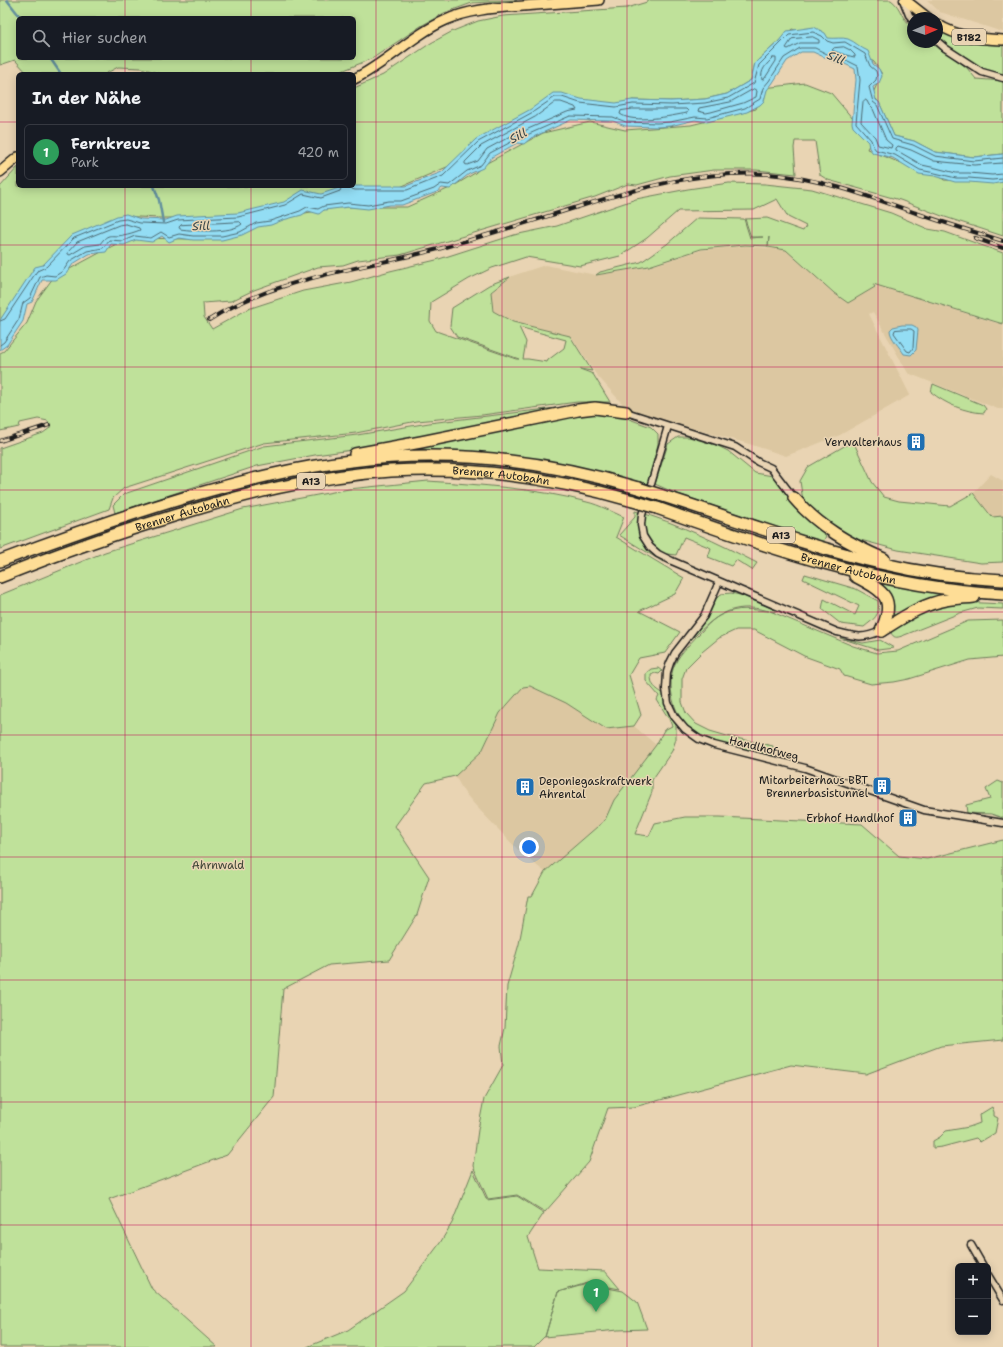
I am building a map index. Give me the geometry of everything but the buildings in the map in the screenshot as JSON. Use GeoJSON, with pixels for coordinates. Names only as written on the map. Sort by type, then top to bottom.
{"type":"FeatureCollection","features":[{"type":"Feature","properties":{"kind":"highway"},"geometry":{"type":"LineString","coordinates":[[316,466],[355,454],[578,410],[595,408],[626,412]]}},
{"type":"Feature","properties":{"kind":"highway","name":"Brenner Autobahn"},"geometry":{"type":"LineString","coordinates":[[0,561],[72,534],[170,502],[270,475],[352,460],[423,456],[484,458],[548,466],[638,488],[816,546],[860,558],[905,569],[947,575],[1003,580]]}},
{"type":"Feature","properties":{"kind":"highway","name":"Brenner Autobahn"},"geometry":{"type":"LineString","coordinates":[[0,577],[78,547],[193,509],[282,486],[347,475],[414,470],[487,472],[563,483],[657,508],[838,567],[919,585],[1003,595]]}},
{"type":"Feature","properties":{"kind":"highway"},"geometry":{"type":"LineString","coordinates":[[794,498],[816,520],[842,538],[905,569]]}},
{"type":"Feature","properties":{"kind":"highway"},"geometry":{"type":"LineString","coordinates":[[838,567],[868,583],[885,596],[888,604],[888,612],[881,631]]}},
{"type":"Feature","properties":{"kind":"highway"},"geometry":{"type":"LineString","coordinates":[[881,631],[914,611],[931,603],[946,599],[1003,595]]}},
{"type":"Feature","properties":{"kind":"main road"},"geometry":{"type":"LineString","coordinates":[[356,78],[377,66],[447,19],[476,11],[599,0]]}},
{"type":"Feature","properties":{"kind":"main road"},"geometry":{"type":"LineString","coordinates":[[904,0],[920,12]]}},
{"type":"Feature","properties":{"kind":"main road","name":"B182"},"geometry":{"type":"LineString","coordinates":[[943,27],[965,36],[1003,40]]}},
{"type":"Feature","properties":{"kind":"main road"},"geometry":{"type":"LineString","coordinates":[[0,172],[16,159]]}},
{"type":"Feature","properties":{"kind":"street"},"geometry":{"type":"LineString","coordinates":[[904,0],[908,12]]}},
{"type":"Feature","properties":{"kind":"street"},"geometry":{"type":"LineString","coordinates":[[943,46],[982,72],[1003,78]]}},
{"type":"Feature","properties":{"kind":"street"},"geometry":{"type":"LineString","coordinates":[[626,412],[727,444],[771,468],[794,498]]}},
{"type":"Feature","properties":{"kind":"street"},"geometry":{"type":"LineString","coordinates":[[668,426],[642,515],[642,532],[648,545],[658,554],[719,582],[837,632],[855,637],[868,636],[881,631]]}},
{"type":"Feature","properties":{"kind":"street","name":"Handlhofweg"},"geometry":{"type":"LineString","coordinates":[[719,582],[704,616],[675,653],[667,672],[666,689],[668,703],[674,716],[685,729],[699,739],[714,745],[797,766],[924,810],[1003,823]]}},
{"type":"Feature","properties":{"kind":"street"},"geometry":{"type":"LineString","coordinates":[[971,1245],[981,1263]]}},
{"type":"Feature","properties":{"kind":"street"},"geometry":{"type":"LineString","coordinates":[[991,1280],[1003,1300]]}},
{"type":"Feature","properties":{"kind":"shaded area"},"geometry":{"type":"Polygon","coordinates":[[[927,0],[1003,0],[1003,32],[943,12],[940,12],[927,0]]]}},
{"type":"Feature","properties":{"kind":"shaded area"},"geometry":{"type":"Polygon","coordinates":[[[745,246],[786,250],[832,292],[848,303],[878,286],[1003,325],[1003,409],[998,409],[908,373],[873,312],[869,314],[910,395],[840,435],[786,456],[627,409],[595,373],[571,336],[514,322],[494,311],[491,293],[512,276],[545,265],[596,275],[649,267],[701,250],[745,246]]]}},
{"type":"Feature","properties":{"kind":"shaded area"},"geometry":{"type":"Polygon","coordinates":[[[991,474],[1003,481],[1003,516],[993,517],[973,493],[991,474]]]}},
{"type":"Feature","properties":{"kind":"shaded area"},"geometry":{"type":"Polygon","coordinates":[[[530,686],[566,703],[606,729],[634,726],[656,745],[614,800],[605,820],[545,872],[522,854],[475,805],[464,792],[455,776],[482,751],[500,713],[523,687],[530,686]]]}},
{"type":"Feature","properties":{"kind":"green space"},"geometry":{"type":"Polygon","coordinates":[[[0,0],[517,0],[472,3],[444,13],[421,26],[373,58],[340,72],[155,72],[142,68],[118,67],[109,72],[26,72],[15,60],[0,65],[0,0]]]}},
{"type":"Feature","properties":{"kind":"green space"},"geometry":{"type":"Polygon","coordinates":[[[648,0],[891,0],[898,7],[907,22],[907,48],[942,48],[967,68],[976,79],[1003,81],[1003,154],[974,157],[935,152],[914,141],[894,136],[879,102],[872,95],[882,74],[874,62],[845,44],[792,29],[755,63],[751,80],[727,94],[705,99],[671,101],[632,100],[623,108],[541,109],[488,134],[447,167],[393,190],[213,218],[119,216],[65,247],[0,326],[0,187],[16,169],[16,188],[356,188],[356,87],[383,75],[431,43],[453,31],[478,21],[503,16],[627,8],[647,2],[648,0]]]}},
{"type":"Feature","properties":{"kind":"green space"},"geometry":{"type":"Polygon","coordinates":[[[943,32],[954,37],[1003,44],[1003,76],[977,67],[943,43],[943,32]]]}},
{"type":"Feature","properties":{"kind":"green space"},"geometry":{"type":"Polygon","coordinates":[[[805,83],[831,93],[853,119],[870,143],[867,149],[898,162],[931,169],[944,180],[1003,182],[1003,236],[942,216],[900,200],[828,180],[820,175],[815,141],[795,141],[794,148],[796,174],[756,170],[714,170],[670,176],[637,185],[628,184],[595,197],[400,255],[358,260],[343,265],[318,267],[254,290],[231,301],[203,303],[204,317],[212,329],[248,309],[303,291],[351,282],[436,260],[514,235],[557,226],[636,199],[729,183],[765,184],[812,189],[891,213],[928,229],[945,232],[1003,253],[1003,324],[873,284],[875,287],[848,303],[834,293],[786,250],[768,247],[769,237],[768,246],[745,245],[701,249],[649,266],[596,275],[600,272],[641,262],[667,244],[697,218],[744,219],[750,238],[763,237],[751,237],[745,219],[767,218],[803,231],[806,226],[788,217],[777,199],[754,210],[678,211],[647,238],[620,256],[580,266],[526,257],[492,268],[469,279],[431,302],[430,321],[436,331],[519,359],[457,337],[450,326],[452,308],[489,285],[510,277],[491,292],[493,311],[513,322],[570,336],[592,371],[580,369],[593,374],[610,402],[577,402],[482,415],[417,421],[356,433],[264,443],[124,488],[113,498],[109,509],[0,549],[0,448],[43,433],[50,428],[48,421],[38,419],[20,423],[19,427],[0,431],[0,353],[4,351],[27,323],[36,301],[53,278],[120,242],[135,238],[188,239],[293,215],[341,207],[407,207],[452,187],[475,173],[485,164],[543,133],[590,122],[625,130],[691,125],[756,109],[764,88],[805,83]],[[519,327],[526,342],[523,359],[547,362],[564,348],[566,340],[519,327]]]}},
{"type":"Feature","properties":{"kind":"green space"},"geometry":{"type":"Polygon","coordinates":[[[933,384],[983,405],[986,409],[984,413],[963,409],[949,404],[931,392],[933,384]]]}},
{"type":"Feature","properties":{"kind":"green space"},"geometry":{"type":"Polygon","coordinates":[[[597,403],[625,415],[629,419],[651,427],[658,434],[658,444],[648,484],[554,462],[508,455],[471,452],[384,452],[375,447],[315,455],[257,466],[115,513],[113,505],[124,494],[264,446],[357,435],[429,423],[597,403]]]}},
{"type":"Feature","properties":{"kind":"green space"},"geometry":{"type":"Polygon","coordinates":[[[678,437],[689,437],[716,445],[728,451],[755,473],[773,476],[802,511],[827,533],[823,543],[675,493],[655,484],[668,444],[678,437]]]}},
{"type":"Feature","properties":{"kind":"green space"},"geometry":{"type":"Polygon","coordinates":[[[853,441],[872,482],[884,497],[899,501],[950,506],[973,493],[992,517],[1003,516],[1003,562],[981,563],[898,550],[838,534],[803,501],[800,481],[808,467],[853,441]]]}},
{"type":"Feature","properties":{"kind":"green space","name":"Ahrnwald"},"geometry":{"type":"Polygon","coordinates":[[[428,481],[528,490],[567,497],[597,505],[624,517],[616,537],[684,578],[675,594],[639,611],[680,632],[665,653],[639,658],[629,675],[641,715],[634,726],[606,729],[566,703],[530,686],[523,687],[500,713],[482,751],[455,776],[426,783],[395,826],[429,877],[417,915],[389,960],[329,965],[283,989],[274,1097],[227,1155],[109,1199],[152,1289],[217,1347],[0,1347],[0,595],[105,552],[243,509],[349,489],[428,481]]]}},
{"type":"Feature","properties":{"kind":"green space"},"geometry":{"type":"Polygon","coordinates":[[[635,511],[682,527],[757,563],[752,570],[736,560],[731,566],[708,557],[711,548],[684,537],[676,555],[667,554],[663,562],[619,535],[635,517],[635,511]]]}},
{"type":"Feature","properties":{"kind":"green space"},"geometry":{"type":"Polygon","coordinates":[[[805,574],[856,589],[878,601],[876,616],[864,627],[841,624],[822,609],[824,599],[855,615],[859,606],[803,579],[805,574]]]}},
{"type":"Feature","properties":{"kind":"green space"},"geometry":{"type":"Polygon","coordinates":[[[877,583],[954,596],[888,623],[877,583]]]}},
{"type":"Feature","properties":{"kind":"green space"},"geometry":{"type":"Polygon","coordinates":[[[731,593],[744,596],[775,610],[775,612],[770,611],[853,646],[877,653],[898,651],[968,621],[1003,620],[1003,657],[970,660],[909,679],[871,684],[844,676],[840,669],[804,656],[754,630],[736,630],[719,638],[686,668],[682,679],[682,702],[686,713],[696,724],[710,731],[727,736],[773,746],[773,756],[732,747],[702,737],[687,726],[677,712],[671,686],[673,669],[677,660],[712,621],[690,641],[710,613],[716,599],[721,594],[731,593]],[[756,608],[734,610],[750,609],[769,611],[756,608]]]}},
{"type":"Feature","properties":{"kind":"green space"},"geometry":{"type":"Polygon","coordinates":[[[962,602],[1003,604],[1003,609],[978,608],[960,613],[900,637],[894,637],[891,633],[893,628],[931,607],[962,602]]]}},
{"type":"Feature","properties":{"kind":"green space"},"geometry":{"type":"Polygon","coordinates":[[[840,638],[863,643],[880,640],[894,648],[878,650],[840,638]]]}},
{"type":"Feature","properties":{"kind":"green space"},"geometry":{"type":"Polygon","coordinates":[[[658,668],[662,671],[659,674],[655,673],[651,675],[652,682],[656,688],[664,694],[666,705],[676,725],[676,739],[672,751],[652,780],[652,792],[635,834],[649,836],[655,823],[685,817],[720,817],[862,824],[899,856],[927,859],[1003,840],[1003,1040],[941,1046],[866,1074],[791,1065],[634,1107],[608,1108],[589,1162],[545,1212],[517,1195],[488,1199],[473,1166],[484,1099],[503,1065],[501,1046],[505,1028],[507,986],[519,944],[528,896],[532,896],[545,872],[605,820],[614,800],[656,745],[664,730],[672,726],[657,700],[659,696],[646,681],[646,673],[651,669],[658,668]]]}},
{"type":"Feature","properties":{"kind":"green space"},"geometry":{"type":"Polygon","coordinates":[[[998,781],[1003,783],[1003,818],[991,814],[967,813],[966,805],[990,799],[986,789],[998,781]]]}},
{"type":"Feature","properties":{"kind":"green space"},"geometry":{"type":"Polygon","coordinates":[[[992,1107],[994,1116],[998,1118],[995,1133],[980,1142],[976,1138],[933,1148],[933,1141],[946,1131],[969,1127],[980,1123],[979,1115],[992,1107]]]}},
{"type":"Feature","properties":{"kind":"green space"},"geometry":{"type":"Polygon","coordinates":[[[473,1170],[487,1200],[517,1196],[544,1213],[528,1237],[538,1268],[605,1271],[620,1289],[587,1283],[558,1292],[587,1284],[623,1291],[637,1302],[647,1329],[618,1330],[544,1337],[534,1347],[307,1347],[348,1330],[404,1291],[440,1243],[452,1223],[473,1170]]]}},
{"type":"Feature","properties":{"kind":"water","name":"Sill"},"geometry":{"type":"Polygon","coordinates":[[[814,27],[825,33],[828,38],[848,39],[868,51],[873,64],[879,69],[882,76],[879,83],[873,87],[876,100],[879,102],[894,136],[914,141],[935,152],[974,157],[1003,154],[1003,182],[993,184],[955,182],[935,176],[919,174],[893,158],[873,153],[869,148],[868,142],[853,127],[852,123],[856,80],[855,69],[841,62],[835,62],[813,52],[801,52],[787,61],[767,90],[764,101],[747,112],[707,122],[695,120],[670,126],[657,127],[625,126],[613,121],[571,120],[531,138],[524,144],[517,143],[492,157],[483,168],[469,174],[450,189],[442,188],[437,192],[402,205],[390,205],[368,209],[349,207],[324,210],[319,214],[308,211],[302,215],[271,225],[258,227],[242,235],[222,240],[193,240],[179,238],[169,242],[162,236],[152,242],[136,240],[124,245],[111,244],[106,252],[89,254],[73,264],[66,274],[56,280],[42,280],[32,302],[27,304],[23,321],[7,345],[0,350],[0,320],[35,267],[43,265],[72,235],[117,216],[126,214],[141,219],[166,220],[177,216],[238,213],[284,202],[303,190],[321,194],[339,188],[356,188],[356,186],[406,186],[442,172],[476,139],[531,109],[553,93],[562,93],[581,99],[616,103],[632,100],[671,101],[705,99],[727,94],[751,80],[755,63],[778,42],[787,31],[814,27]]]}},
{"type":"Feature","properties":{"kind":"water"},"geometry":{"type":"Polygon","coordinates":[[[912,325],[918,330],[916,350],[911,355],[904,354],[890,333],[890,330],[893,327],[912,325]]]}},
{"type":"Feature","properties":{"kind":"waterway"},"geometry":{"type":"LineString","coordinates":[[7,0],[19,16]]}},
{"type":"Feature","properties":{"kind":"waterway"},"geometry":{"type":"LineString","coordinates":[[51,60],[60,72]]}},
{"type":"Feature","properties":{"kind":"waterway"},"geometry":{"type":"LineString","coordinates":[[155,188],[159,200],[163,222]]}},
{"type":"Feature","properties":{"kind":"railway"},"geometry":{"type":"LineString","coordinates":[[209,320],[236,305],[293,283],[442,248],[627,192],[696,177],[744,173],[768,174],[806,179],[862,194],[1003,241]]}},
{"type":"Feature","properties":{"kind":"railway"},"geometry":{"type":"LineString","coordinates":[[975,238],[1003,248]]}},
{"type":"Feature","properties":{"kind":"railway"},"geometry":{"type":"LineString","coordinates":[[0,441],[49,425]]}},
{"type":"Feature","properties":{"kind":"place","name":"Verwalterhaus"},"geometry":{"type":"Point","coordinates":[916,442]}},
{"type":"Feature","properties":{"kind":"place","name":"Mitarbeiterhaus BBT Brennerbasistunnel"},"geometry":{"type":"Point","coordinates":[882,786]}},
{"type":"Feature","properties":{"kind":"place","name":"Deponiegaskraftwerk Ahrental"},"geometry":{"type":"Point","coordinates":[525,787]}},
{"type":"Feature","properties":{"kind":"place","name":"Erbhof Handlhof"},"geometry":{"type":"Point","coordinates":[908,818]}},
{"type":"Feature","properties":{"kind":"place","name":"Fernkreuz"},"geometry":{"type":"Point","coordinates":[596,1312]}}]}
